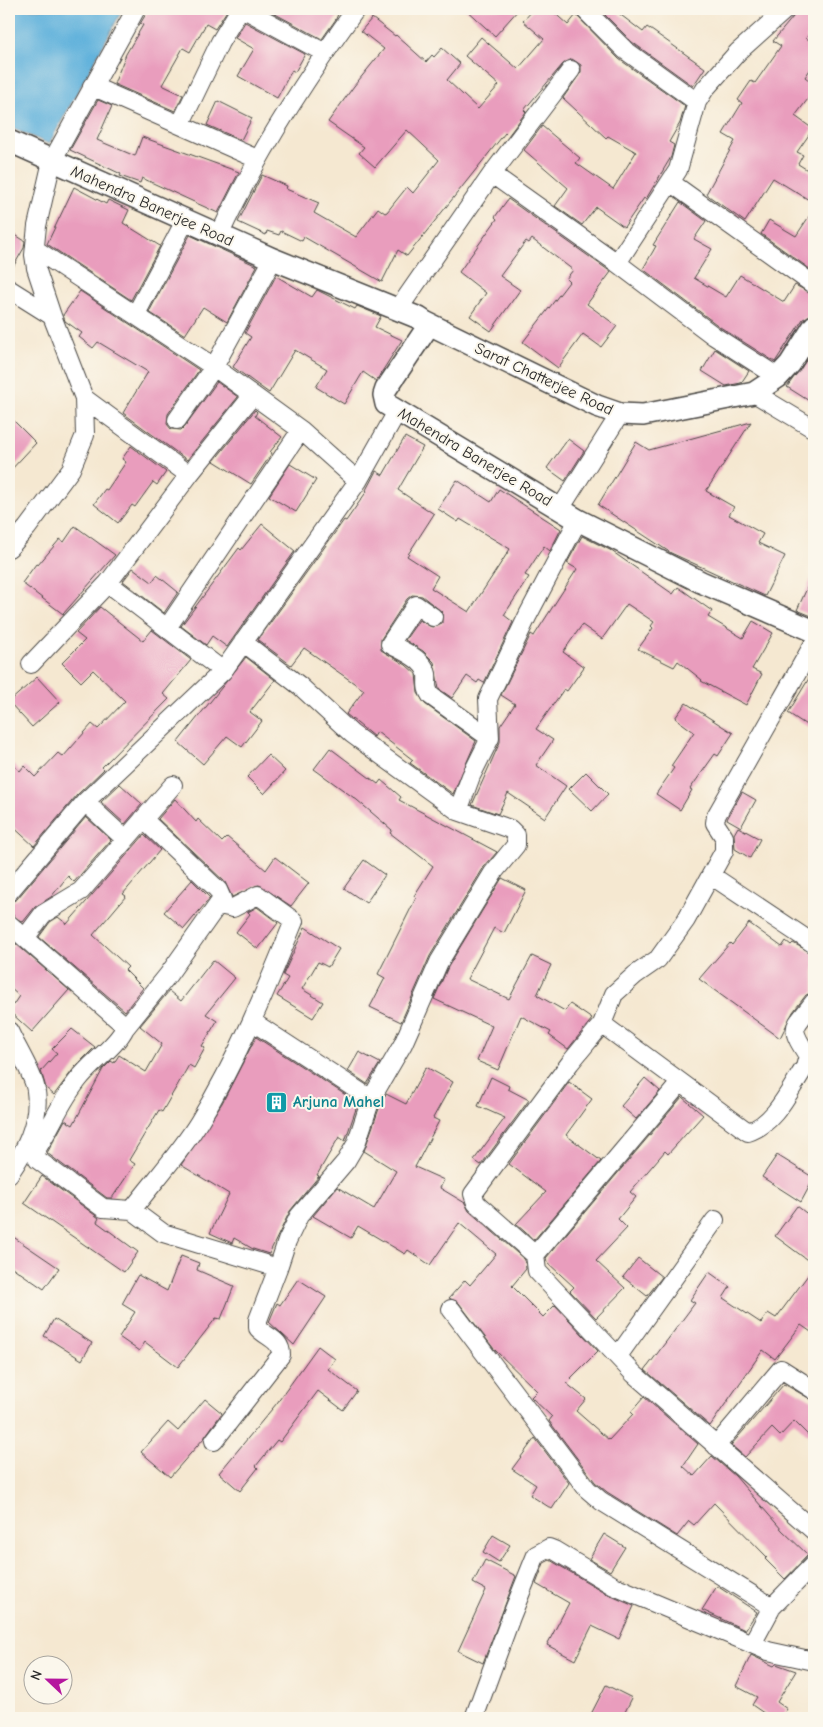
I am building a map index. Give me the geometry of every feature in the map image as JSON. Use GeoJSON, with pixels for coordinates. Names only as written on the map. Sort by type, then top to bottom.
{"type":"FeatureCollection","features":[{"type":"Feature","properties":{"kind":"street"},"geometry":{"type":"LineString","coordinates":[[9,548],[27,528],[78,456],[86,435],[84,398],[52,316],[36,268],[37,226],[52,161],[136,9]]}},
{"type":"Feature","properties":{"kind":"street"},"geometry":{"type":"LineString","coordinates":[[180,125],[220,42],[240,9]]}},
{"type":"Feature","properties":{"kind":"street"},"geometry":{"type":"LineString","coordinates":[[244,9],[325,53]]}},
{"type":"Feature","properties":{"kind":"street"},"geometry":{"type":"LineString","coordinates":[[219,236],[243,184],[280,120],[356,9]]}},
{"type":"Feature","properties":{"kind":"street"},"geometry":{"type":"LineString","coordinates":[[584,9],[625,50],[697,102]]}},
{"type":"Feature","properties":{"kind":"street"},"geometry":{"type":"LineString","coordinates":[[617,263],[681,162],[697,102],[709,83],[727,62],[786,9]]}},
{"type":"Feature","properties":{"kind":"street"},"geometry":{"type":"LineString","coordinates":[[399,308],[492,174],[571,70]]}},
{"type":"Feature","properties":{"kind":"street"},"geometry":{"type":"LineString","coordinates":[[92,86],[257,159]]}},
{"type":"Feature","properties":{"kind":"street","name":"Mahendra Banerjee Road"},"geometry":{"type":"LineString","coordinates":[[9,141],[184,221],[273,259],[399,308],[425,322],[425,331],[384,395],[386,404],[578,520],[701,582],[814,631]]}},
{"type":"Feature","properties":{"kind":"street"},"geometry":{"type":"LineString","coordinates":[[492,174],[617,263],[714,336],[778,377]]}},
{"type":"Feature","properties":{"kind":"street"},"geometry":{"type":"LineString","coordinates":[[670,182],[814,284]]}},
{"type":"Feature","properties":{"kind":"street"},"geometry":{"type":"LineString","coordinates":[[136,314],[184,221]]}},
{"type":"Feature","properties":{"kind":"street"},"geometry":{"type":"LineString","coordinates":[[35,249],[136,314],[253,395],[301,430],[358,481]]}},
{"type":"Feature","properties":{"kind":"street"},"geometry":{"type":"LineString","coordinates":[[177,420],[214,367],[273,259]]}},
{"type":"Feature","properties":{"kind":"street"},"geometry":{"type":"LineString","coordinates":[[9,289],[52,316]]}},
{"type":"Feature","properties":{"kind":"street","name":"Sarat Chatterjee Road"},"geometry":{"type":"LineString","coordinates":[[425,322],[597,406],[620,414],[643,415],[754,393],[778,377],[790,364],[814,326]]}},
{"type":"Feature","properties":{"kind":"street"},"geometry":{"type":"LineString","coordinates":[[754,393],[814,429]]}},
{"type":"Feature","properties":{"kind":"street"},"geometry":{"type":"LineString","coordinates":[[32,664],[108,583],[189,475],[253,395]]}},
{"type":"Feature","properties":{"kind":"street"},"geometry":{"type":"LineString","coordinates":[[84,398],[189,475]]}},
{"type":"Feature","properties":{"kind":"street"},"geometry":{"type":"LineString","coordinates":[[9,892],[85,802],[223,671],[358,481],[398,410]]}},
{"type":"Feature","properties":{"kind":"street"},"geometry":{"type":"LineString","coordinates":[[560,510],[620,414]]}},
{"type":"Feature","properties":{"kind":"street"},"geometry":{"type":"LineString","coordinates":[[167,628],[301,430]]}},
{"type":"Feature","properties":{"kind":"street"},"geometry":{"type":"LineString","coordinates":[[458,811],[471,776],[490,738],[488,699],[528,615],[578,520]]}},
{"type":"Feature","properties":{"kind":"street"},"geometry":{"type":"LineString","coordinates":[[108,583],[223,671]]}},
{"type":"Feature","properties":{"kind":"street"},"geometry":{"type":"LineString","coordinates":[[433,617],[416,605],[390,644],[420,661],[427,674],[426,688],[431,696],[490,738]]}},
{"type":"Feature","properties":{"kind":"street"},"geometry":{"type":"LineString","coordinates":[[214,1441],[281,1355],[281,1347],[276,1341],[258,1328],[258,1320],[290,1234],[299,1216],[346,1161],[356,1144],[371,1099],[403,1044],[439,962],[492,873],[516,845],[516,835],[510,829],[458,811],[352,734],[312,696],[243,642]]}},
{"type":"Feature","properties":{"kind":"street"},"geometry":{"type":"LineString","coordinates":[[814,643],[716,816],[715,823],[726,843],[712,876],[686,920],[658,959],[635,975],[614,994],[602,1024],[546,1094],[473,1194],[476,1203],[535,1255],[537,1271],[634,1374],[814,1531]]}},
{"type":"Feature","properties":{"kind":"street"},"geometry":{"type":"LineString","coordinates":[[25,938],[43,914],[81,891],[173,785]]}},
{"type":"Feature","properties":{"kind":"street"},"geometry":{"type":"LineString","coordinates":[[85,802],[125,839]]}},
{"type":"Feature","properties":{"kind":"street"},"geometry":{"type":"LineString","coordinates":[[143,819],[218,890],[222,899],[125,1028],[78,1079],[63,1100],[49,1132],[34,1153],[48,1169],[103,1208],[132,1210],[163,1233],[278,1268]]}},
{"type":"Feature","properties":{"kind":"street"},"geometry":{"type":"LineString","coordinates":[[712,876],[814,944]]}},
{"type":"Feature","properties":{"kind":"street"},"geometry":{"type":"LineString","coordinates":[[132,1210],[198,1122],[253,1022],[294,921],[258,895],[233,908],[219,905]]}},
{"type":"Feature","properties":{"kind":"street"},"geometry":{"type":"LineString","coordinates":[[9,924],[124,1025],[125,1028]]}},
{"type":"Feature","properties":{"kind":"street"},"geometry":{"type":"LineString","coordinates":[[602,1024],[741,1129],[748,1132],[757,1129],[767,1122],[806,1067],[808,1056],[795,1036],[795,1028],[814,1002]]}},
{"type":"Feature","properties":{"kind":"street"},"geometry":{"type":"LineString","coordinates":[[253,1022],[371,1099]]}},
{"type":"Feature","properties":{"kind":"street"},"geometry":{"type":"LineString","coordinates":[[9,1031],[36,1089],[36,1117],[28,1140],[9,1174]]}},
{"type":"Feature","properties":{"kind":"street"},"geometry":{"type":"LineString","coordinates":[[535,1255],[680,1083]]}},
{"type":"Feature","properties":{"kind":"street"},"geometry":{"type":"LineString","coordinates":[[618,1356],[715,1220]]}},
{"type":"Feature","properties":{"kind":"street"},"geometry":{"type":"LineString","coordinates":[[451,1309],[587,1489],[601,1501],[772,1607]]}},
{"type":"Feature","properties":{"kind":"street"},"geometry":{"type":"LineString","coordinates":[[716,1446],[781,1368],[814,1390]]}},
{"type":"Feature","properties":{"kind":"street"},"geometry":{"type":"LineString","coordinates":[[474,1718],[511,1616],[536,1555],[548,1548],[614,1586],[768,1650],[814,1661]]}},
{"type":"Feature","properties":{"kind":"street"},"geometry":{"type":"LineString","coordinates":[[752,1644],[772,1607],[814,1564]]}},
{"type":"Feature","properties":{"kind":"water"},"geometry":{"type":"Polygon","coordinates":[[[9,9],[123,9],[49,144],[9,127],[9,9]]]}},
{"type":"Feature","properties":{"kind":"building"},"geometry":{"type":"Polygon","coordinates":[[[149,9],[228,9],[215,29],[206,24],[190,52],[183,48],[162,85],[183,95],[175,111],[114,84],[126,54],[143,25],[140,24],[149,9]]]}},
{"type":"Feature","properties":{"kind":"building"},"geometry":{"type":"Polygon","coordinates":[[[266,9],[340,9],[336,19],[322,39],[266,9]]]}},
{"type":"Feature","properties":{"kind":"building"},"geometry":{"type":"Polygon","coordinates":[[[465,9],[519,9],[495,36],[465,9]]]}},
{"type":"Feature","properties":{"kind":"building"},"geometry":{"type":"Polygon","coordinates":[[[534,9],[550,9],[568,25],[576,15],[619,59],[685,106],[680,123],[669,142],[674,145],[671,157],[646,199],[644,198],[624,227],[596,207],[582,225],[555,206],[568,188],[524,150],[542,126],[580,158],[576,163],[613,189],[636,152],[608,136],[606,138],[563,98],[581,72],[581,65],[572,59],[563,64],[524,110],[526,112],[508,136],[505,133],[407,256],[398,250],[382,282],[304,237],[302,241],[281,231],[279,235],[267,231],[266,235],[238,222],[262,175],[287,186],[286,189],[319,203],[314,213],[356,237],[378,208],[385,213],[387,212],[407,187],[413,193],[439,160],[407,130],[375,167],[359,153],[364,147],[328,122],[384,49],[361,31],[372,18],[396,35],[426,62],[432,55],[434,57],[442,48],[460,64],[447,80],[478,109],[499,85],[465,56],[481,37],[518,69],[544,39],[523,21],[534,9]]]}},
{"type":"Feature","properties":{"kind":"building"},"geometry":{"type":"Polygon","coordinates":[[[610,9],[613,9],[643,32],[647,27],[705,68],[693,86],[632,42],[605,15],[610,9]]]}},
{"type":"Feature","properties":{"kind":"building"},"geometry":{"type":"Polygon","coordinates":[[[796,9],[814,9],[814,27],[806,38],[814,43],[814,64],[805,77],[814,84],[814,91],[795,116],[813,129],[797,152],[803,155],[798,164],[814,174],[814,203],[773,178],[745,222],[706,194],[735,141],[723,134],[742,103],[738,100],[751,81],[755,83],[781,46],[773,41],[793,17],[796,9]]]}},
{"type":"Feature","properties":{"kind":"building"},"geometry":{"type":"Polygon","coordinates":[[[245,22],[305,54],[295,72],[292,70],[277,98],[238,76],[254,49],[235,38],[245,22]]]}},
{"type":"Feature","properties":{"kind":"building"},"geometry":{"type":"Polygon","coordinates":[[[98,100],[112,106],[97,140],[135,156],[142,137],[239,172],[218,213],[142,178],[140,183],[120,176],[121,174],[70,150],[98,100]]]}},
{"type":"Feature","properties":{"kind":"building"},"geometry":{"type":"Polygon","coordinates":[[[218,101],[252,118],[241,140],[207,125],[218,101]]]}},
{"type":"Feature","properties":{"kind":"building"},"geometry":{"type":"Polygon","coordinates":[[[74,187],[106,204],[108,200],[129,210],[123,223],[160,246],[131,300],[47,244],[74,187]]]}},
{"type":"Feature","properties":{"kind":"building"},"geometry":{"type":"Polygon","coordinates":[[[508,199],[611,272],[587,304],[617,326],[601,347],[583,334],[558,368],[523,342],[569,282],[566,279],[573,270],[532,239],[529,243],[526,241],[500,276],[520,290],[491,331],[470,316],[486,293],[459,272],[497,219],[495,217],[508,199]]]}},
{"type":"Feature","properties":{"kind":"building"},"geometry":{"type":"Polygon","coordinates":[[[680,202],[706,221],[694,239],[712,249],[694,278],[726,297],[740,275],[784,302],[795,285],[814,295],[814,314],[803,319],[775,362],[720,327],[643,269],[656,246],[653,245],[680,202]]]}},
{"type":"Feature","properties":{"kind":"building"},"geometry":{"type":"Polygon","coordinates":[[[814,209],[814,272],[761,234],[769,220],[796,236],[814,209]]]}},
{"type":"Feature","properties":{"kind":"building"},"geometry":{"type":"Polygon","coordinates":[[[9,231],[25,241],[24,248],[9,274],[9,231]]]}},
{"type":"Feature","properties":{"kind":"building"},"geometry":{"type":"Polygon","coordinates":[[[190,235],[257,266],[227,322],[203,307],[185,335],[149,312],[190,235]]]}},
{"type":"Feature","properties":{"kind":"building"},"geometry":{"type":"Polygon","coordinates":[[[276,276],[312,297],[317,290],[355,309],[357,306],[381,316],[375,327],[402,340],[376,381],[363,372],[344,404],[316,387],[327,369],[295,350],[269,393],[233,367],[251,337],[245,333],[276,276]]]}},
{"type":"Feature","properties":{"kind":"building"},"geometry":{"type":"Polygon","coordinates":[[[80,291],[199,370],[168,414],[167,424],[171,429],[181,430],[185,426],[217,382],[238,397],[187,460],[123,413],[148,372],[98,342],[93,348],[79,337],[82,333],[65,321],[63,315],[80,291]]]}},
{"type":"Feature","properties":{"kind":"building"},"geometry":{"type":"Polygon","coordinates":[[[715,349],[749,371],[741,383],[726,386],[702,371],[715,349]]]}},
{"type":"Feature","properties":{"kind":"building"},"geometry":{"type":"Polygon","coordinates":[[[814,349],[814,404],[787,387],[814,349]]]}},
{"type":"Feature","properties":{"kind":"building"},"geometry":{"type":"Polygon","coordinates":[[[255,410],[257,412],[255,416],[282,437],[270,452],[272,453],[251,484],[214,461],[255,410]]]}},
{"type":"Feature","properties":{"kind":"building"},"geometry":{"type":"Polygon","coordinates":[[[9,416],[36,443],[9,472],[9,416]]]}},
{"type":"Feature","properties":{"kind":"building"},"geometry":{"type":"Polygon","coordinates":[[[751,422],[706,491],[734,507],[729,515],[763,534],[758,543],[785,556],[765,596],[671,553],[598,505],[636,442],[649,450],[751,422]]]}},
{"type":"Feature","properties":{"kind":"building"},"geometry":{"type":"Polygon","coordinates":[[[405,437],[423,447],[398,490],[434,514],[407,556],[438,576],[431,588],[469,612],[510,549],[460,519],[458,522],[438,509],[457,480],[491,502],[499,489],[561,529],[550,551],[544,546],[525,575],[529,577],[504,615],[513,622],[484,683],[479,680],[477,683],[467,676],[452,698],[439,689],[434,662],[423,651],[405,640],[419,620],[432,627],[442,623],[442,612],[422,596],[412,595],[407,599],[381,639],[381,650],[406,665],[416,674],[418,693],[425,704],[476,741],[453,794],[410,763],[413,760],[377,732],[374,737],[346,714],[364,690],[304,648],[291,665],[258,640],[367,491],[376,471],[383,475],[405,437]]]}},
{"type":"Feature","properties":{"kind":"building"},"geometry":{"type":"Polygon","coordinates":[[[568,439],[584,451],[565,481],[547,468],[568,439]]]}},
{"type":"Feature","properties":{"kind":"building"},"geometry":{"type":"Polygon","coordinates":[[[131,446],[166,472],[157,485],[153,482],[135,507],[132,505],[118,523],[94,504],[105,489],[107,490],[126,462],[122,459],[131,446]]]}},
{"type":"Feature","properties":{"kind":"building"},"geometry":{"type":"Polygon","coordinates":[[[290,464],[316,480],[296,512],[269,496],[290,464]]]}},
{"type":"Feature","properties":{"kind":"building"},"geometry":{"type":"Polygon","coordinates":[[[262,524],[295,551],[227,647],[212,636],[206,645],[181,626],[239,548],[241,550],[262,524]]]}},
{"type":"Feature","properties":{"kind":"building"},"geometry":{"type":"Polygon","coordinates":[[[75,526],[115,555],[63,614],[22,583],[36,564],[38,565],[60,539],[64,542],[75,526]]]}},
{"type":"Feature","properties":{"kind":"building"},"geometry":{"type":"Polygon","coordinates":[[[582,536],[610,550],[673,594],[678,587],[712,611],[708,617],[743,638],[753,621],[773,633],[752,669],[762,674],[746,705],[701,681],[678,661],[674,667],[638,649],[653,628],[651,626],[654,622],[627,604],[602,639],[582,625],[563,652],[584,667],[567,691],[564,689],[536,729],[553,740],[536,765],[566,786],[545,818],[508,793],[498,814],[472,805],[500,742],[500,726],[515,704],[501,695],[531,634],[534,636],[577,569],[567,563],[582,536]]]}},
{"type":"Feature","properties":{"kind":"building"},"geometry":{"type":"Polygon","coordinates":[[[133,568],[152,582],[157,575],[178,592],[164,613],[123,581],[133,568]]]}},
{"type":"Feature","properties":{"kind":"building"},"geometry":{"type":"Polygon","coordinates":[[[814,573],[814,617],[797,610],[814,573]]]}},
{"type":"Feature","properties":{"kind":"building"},"geometry":{"type":"Polygon","coordinates":[[[100,607],[143,641],[152,630],[191,660],[163,694],[169,699],[102,767],[104,769],[77,795],[34,846],[9,823],[9,761],[20,771],[24,766],[35,777],[58,753],[63,757],[92,724],[98,729],[125,701],[93,670],[81,682],[62,663],[85,640],[76,633],[100,607]]]}},
{"type":"Feature","properties":{"kind":"building"},"geometry":{"type":"Polygon","coordinates":[[[246,657],[275,680],[250,712],[262,721],[242,747],[227,736],[203,764],[178,742],[246,657]]]}},
{"type":"Feature","properties":{"kind":"building"},"geometry":{"type":"Polygon","coordinates":[[[814,670],[814,730],[788,713],[814,670]]]}},
{"type":"Feature","properties":{"kind":"building"},"geometry":{"type":"Polygon","coordinates":[[[37,677],[60,702],[32,727],[9,702],[37,677]]]}},
{"type":"Feature","properties":{"kind":"building"},"geometry":{"type":"Polygon","coordinates":[[[686,703],[733,733],[718,756],[715,754],[690,789],[692,790],[680,810],[656,794],[674,768],[671,766],[694,732],[675,718],[686,703]]]}},
{"type":"Feature","properties":{"kind":"building"},"geometry":{"type":"Polygon","coordinates":[[[330,748],[378,784],[381,780],[401,797],[399,800],[497,852],[484,867],[430,956],[401,1022],[370,1007],[385,978],[378,974],[416,898],[414,896],[433,866],[390,833],[392,830],[357,800],[314,769],[330,748]]]}},
{"type":"Feature","properties":{"kind":"building"},"geometry":{"type":"Polygon","coordinates":[[[268,755],[285,771],[264,794],[247,777],[268,755]]]}},
{"type":"Feature","properties":{"kind":"building"},"geometry":{"type":"Polygon","coordinates":[[[586,772],[608,794],[592,811],[569,789],[586,772]]]}},
{"type":"Feature","properties":{"kind":"building"},"geometry":{"type":"Polygon","coordinates":[[[120,784],[142,804],[125,824],[101,802],[120,784]]]}},
{"type":"Feature","properties":{"kind":"building"},"geometry":{"type":"Polygon","coordinates":[[[742,792],[756,800],[741,827],[727,819],[742,792]]]}},
{"type":"Feature","properties":{"kind":"building"},"geometry":{"type":"Polygon","coordinates":[[[175,799],[196,822],[198,819],[222,842],[227,837],[266,870],[275,857],[309,883],[291,906],[259,885],[232,897],[225,882],[158,819],[175,799]]]}},
{"type":"Feature","properties":{"kind":"building"},"geometry":{"type":"Polygon","coordinates":[[[86,817],[111,840],[74,882],[68,876],[51,897],[35,907],[23,922],[9,914],[9,903],[17,899],[86,817]]]}},
{"type":"Feature","properties":{"kind":"building"},"geometry":{"type":"Polygon","coordinates":[[[738,827],[760,839],[750,858],[735,849],[734,834],[738,827]]]}},
{"type":"Feature","properties":{"kind":"building"},"geometry":{"type":"Polygon","coordinates":[[[144,835],[160,850],[123,894],[126,896],[93,935],[128,967],[125,970],[143,988],[125,1011],[39,937],[50,922],[58,917],[67,924],[144,835]]]}},
{"type":"Feature","properties":{"kind":"building"},"geometry":{"type":"Polygon","coordinates":[[[364,860],[385,875],[366,903],[344,888],[364,860]]]}},
{"type":"Feature","properties":{"kind":"building"},"geometry":{"type":"Polygon","coordinates":[[[502,878],[526,890],[504,933],[494,928],[467,979],[509,999],[532,956],[551,965],[537,995],[565,1011],[570,1004],[592,1019],[568,1049],[549,1035],[551,1032],[521,1016],[498,1070],[477,1061],[492,1026],[434,999],[448,967],[502,878]]]}},
{"type":"Feature","properties":{"kind":"building"},"geometry":{"type":"Polygon","coordinates":[[[192,880],[210,898],[184,929],[164,912],[192,880]]]}},
{"type":"Feature","properties":{"kind":"building"},"geometry":{"type":"Polygon","coordinates":[[[257,907],[278,923],[258,949],[236,932],[250,914],[248,912],[257,907]]]}},
{"type":"Feature","properties":{"kind":"building"},"geometry":{"type":"Polygon","coordinates":[[[749,923],[782,947],[786,941],[791,945],[793,943],[814,954],[814,992],[806,995],[793,1012],[780,1038],[699,979],[730,943],[732,945],[749,923]]]}},
{"type":"Feature","properties":{"kind":"building"},"geometry":{"type":"Polygon","coordinates":[[[305,927],[339,949],[328,967],[318,962],[302,989],[323,1002],[313,1018],[277,996],[288,978],[283,975],[305,927]]]}},
{"type":"Feature","properties":{"kind":"building"},"geometry":{"type":"Polygon","coordinates":[[[15,943],[69,990],[32,1032],[9,1011],[19,996],[9,987],[9,950],[15,943]]]}},
{"type":"Feature","properties":{"kind":"building"},"geometry":{"type":"Polygon","coordinates":[[[213,960],[235,978],[206,1014],[217,1021],[202,1046],[205,1048],[194,1068],[189,1065],[162,1112],[159,1110],[129,1160],[135,1164],[112,1198],[107,1198],[47,1153],[65,1120],[73,1125],[103,1069],[111,1061],[114,1063],[119,1055],[146,1072],[162,1044],[140,1026],[169,991],[181,1001],[213,960]]]}},
{"type":"Feature","properties":{"kind":"building"},"geometry":{"type":"Polygon","coordinates":[[[72,1029],[95,1047],[75,1067],[54,1095],[46,1088],[41,1071],[57,1053],[52,1049],[72,1029]]]}},
{"type":"Feature","properties":{"kind":"building"},"geometry":{"type":"Polygon","coordinates":[[[256,1037],[358,1103],[345,1141],[339,1137],[317,1175],[319,1176],[290,1211],[269,1254],[253,1249],[234,1238],[232,1243],[210,1233],[229,1194],[181,1165],[222,1103],[256,1037]]]}},
{"type":"Feature","properties":{"kind":"building"},"geometry":{"type":"Polygon","coordinates":[[[359,1052],[380,1063],[367,1084],[348,1071],[359,1052]]]}},
{"type":"Feature","properties":{"kind":"building"},"geometry":{"type":"Polygon","coordinates":[[[426,1067],[453,1082],[433,1118],[439,1121],[415,1167],[444,1180],[440,1188],[465,1203],[469,1211],[525,1260],[526,1269],[512,1286],[543,1317],[555,1305],[598,1351],[566,1383],[586,1399],[576,1411],[609,1440],[633,1414],[631,1412],[644,1397],[698,1444],[683,1466],[694,1476],[712,1456],[735,1476],[782,1530],[808,1555],[785,1579],[765,1559],[767,1557],[714,1503],[694,1525],[689,1521],[677,1536],[607,1492],[595,1482],[549,1421],[552,1417],[531,1397],[537,1391],[494,1349],[459,1303],[449,1298],[465,1280],[470,1285],[496,1254],[459,1223],[430,1265],[408,1250],[405,1254],[358,1226],[351,1238],[313,1216],[337,1187],[374,1209],[396,1171],[364,1151],[381,1103],[386,1094],[406,1104],[426,1067]]]}},
{"type":"Feature","properties":{"kind":"building"},"geometry":{"type":"Polygon","coordinates":[[[491,1077],[509,1086],[508,1089],[529,1100],[481,1165],[474,1160],[505,1118],[478,1106],[491,1077]]]}},
{"type":"Feature","properties":{"kind":"building"},"geometry":{"type":"Polygon","coordinates":[[[645,1078],[660,1091],[636,1119],[621,1106],[645,1078]]]}},
{"type":"Feature","properties":{"kind":"building"},"geometry":{"type":"Polygon","coordinates":[[[569,1082],[592,1099],[566,1135],[601,1161],[534,1240],[516,1224],[546,1192],[509,1164],[569,1082]]]}},
{"type":"Feature","properties":{"kind":"building"},"geometry":{"type":"Polygon","coordinates":[[[682,1097],[703,1115],[668,1154],[665,1151],[630,1192],[636,1197],[618,1219],[627,1228],[596,1261],[625,1288],[596,1318],[570,1291],[574,1287],[547,1262],[546,1258],[682,1097]]]}},
{"type":"Feature","properties":{"kind":"building"},"geometry":{"type":"Polygon","coordinates":[[[777,1155],[814,1178],[801,1202],[762,1177],[777,1155]]]}},
{"type":"Feature","properties":{"kind":"building"},"geometry":{"type":"Polygon","coordinates":[[[42,1176],[99,1218],[97,1222],[138,1252],[124,1272],[24,1203],[42,1176]]]}},
{"type":"Feature","properties":{"kind":"building"},"geometry":{"type":"Polygon","coordinates":[[[797,1206],[814,1219],[814,1265],[775,1236],[797,1206]]]}},
{"type":"Feature","properties":{"kind":"building"},"geometry":{"type":"Polygon","coordinates":[[[9,1234],[59,1268],[44,1289],[9,1265],[9,1234]]]}},
{"type":"Feature","properties":{"kind":"building"},"geometry":{"type":"Polygon","coordinates":[[[181,1256],[199,1263],[197,1270],[234,1286],[221,1319],[216,1318],[178,1367],[145,1342],[139,1351],[119,1337],[135,1312],[122,1304],[138,1275],[167,1291],[181,1256]]]}},
{"type":"Feature","properties":{"kind":"building"},"geometry":{"type":"Polygon","coordinates":[[[638,1258],[662,1277],[647,1296],[623,1277],[638,1258]]]}},
{"type":"Feature","properties":{"kind":"building"},"geometry":{"type":"Polygon","coordinates":[[[814,1267],[814,1334],[801,1325],[775,1359],[763,1350],[710,1426],[645,1370],[695,1303],[690,1300],[709,1272],[730,1287],[723,1298],[761,1323],[768,1313],[776,1318],[814,1267]]]}},
{"type":"Feature","properties":{"kind":"building"},"geometry":{"type":"Polygon","coordinates":[[[298,1279],[326,1297],[294,1345],[269,1322],[277,1303],[280,1305],[298,1279]]]}},
{"type":"Feature","properties":{"kind":"building"},"geometry":{"type":"Polygon","coordinates":[[[54,1319],[92,1343],[82,1360],[44,1336],[54,1319]]]}},
{"type":"Feature","properties":{"kind":"building"},"geometry":{"type":"Polygon","coordinates":[[[318,1346],[335,1359],[328,1369],[357,1391],[343,1410],[318,1391],[280,1442],[277,1440],[256,1466],[258,1468],[240,1491],[219,1473],[277,1403],[318,1346]]]}},
{"type":"Feature","properties":{"kind":"building"},"geometry":{"type":"Polygon","coordinates":[[[784,1384],[814,1401],[814,1441],[794,1421],[780,1436],[772,1428],[745,1457],[731,1445],[784,1384]]]}},
{"type":"Feature","properties":{"kind":"building"},"geometry":{"type":"Polygon","coordinates":[[[205,1399],[222,1413],[204,1438],[170,1477],[141,1452],[168,1422],[178,1431],[205,1399]]]}},
{"type":"Feature","properties":{"kind":"building"},"geometry":{"type":"Polygon","coordinates":[[[535,1438],[569,1483],[552,1509],[530,1495],[536,1485],[512,1469],[535,1438]]]}},
{"type":"Feature","properties":{"kind":"building"},"geometry":{"type":"Polygon","coordinates":[[[604,1534],[625,1547],[610,1571],[589,1559],[604,1534]]]}},
{"type":"Feature","properties":{"kind":"building"},"geometry":{"type":"Polygon","coordinates":[[[493,1535],[510,1545],[499,1562],[483,1552],[493,1535]]]}},
{"type":"Feature","properties":{"kind":"building"},"geometry":{"type":"Polygon","coordinates":[[[485,1560],[516,1576],[483,1663],[458,1651],[486,1590],[473,1583],[485,1560]]]}},
{"type":"Feature","properties":{"kind":"building"},"geometry":{"type":"Polygon","coordinates":[[[550,1560],[609,1595],[634,1606],[619,1639],[592,1626],[575,1660],[547,1645],[569,1603],[536,1584],[544,1563],[550,1560]]]}},
{"type":"Feature","properties":{"kind":"building"},"geometry":{"type":"Polygon","coordinates":[[[717,1586],[757,1612],[745,1630],[702,1610],[717,1586]]]}},
{"type":"Feature","properties":{"kind":"building"},"geometry":{"type":"Polygon","coordinates":[[[751,1655],[774,1666],[776,1664],[796,1671],[777,1702],[787,1709],[781,1718],[771,1718],[752,1705],[757,1697],[736,1686],[751,1655]]]}},
{"type":"Feature","properties":{"kind":"building"},"geometry":{"type":"Polygon","coordinates":[[[606,1685],[632,1698],[622,1718],[589,1718],[606,1685]]]}},
{"type":"Feature","properties":{"kind":"place","name":"Arjuna Mahel"},"geometry":{"type":"Point","coordinates":[277,1102]}}]}
